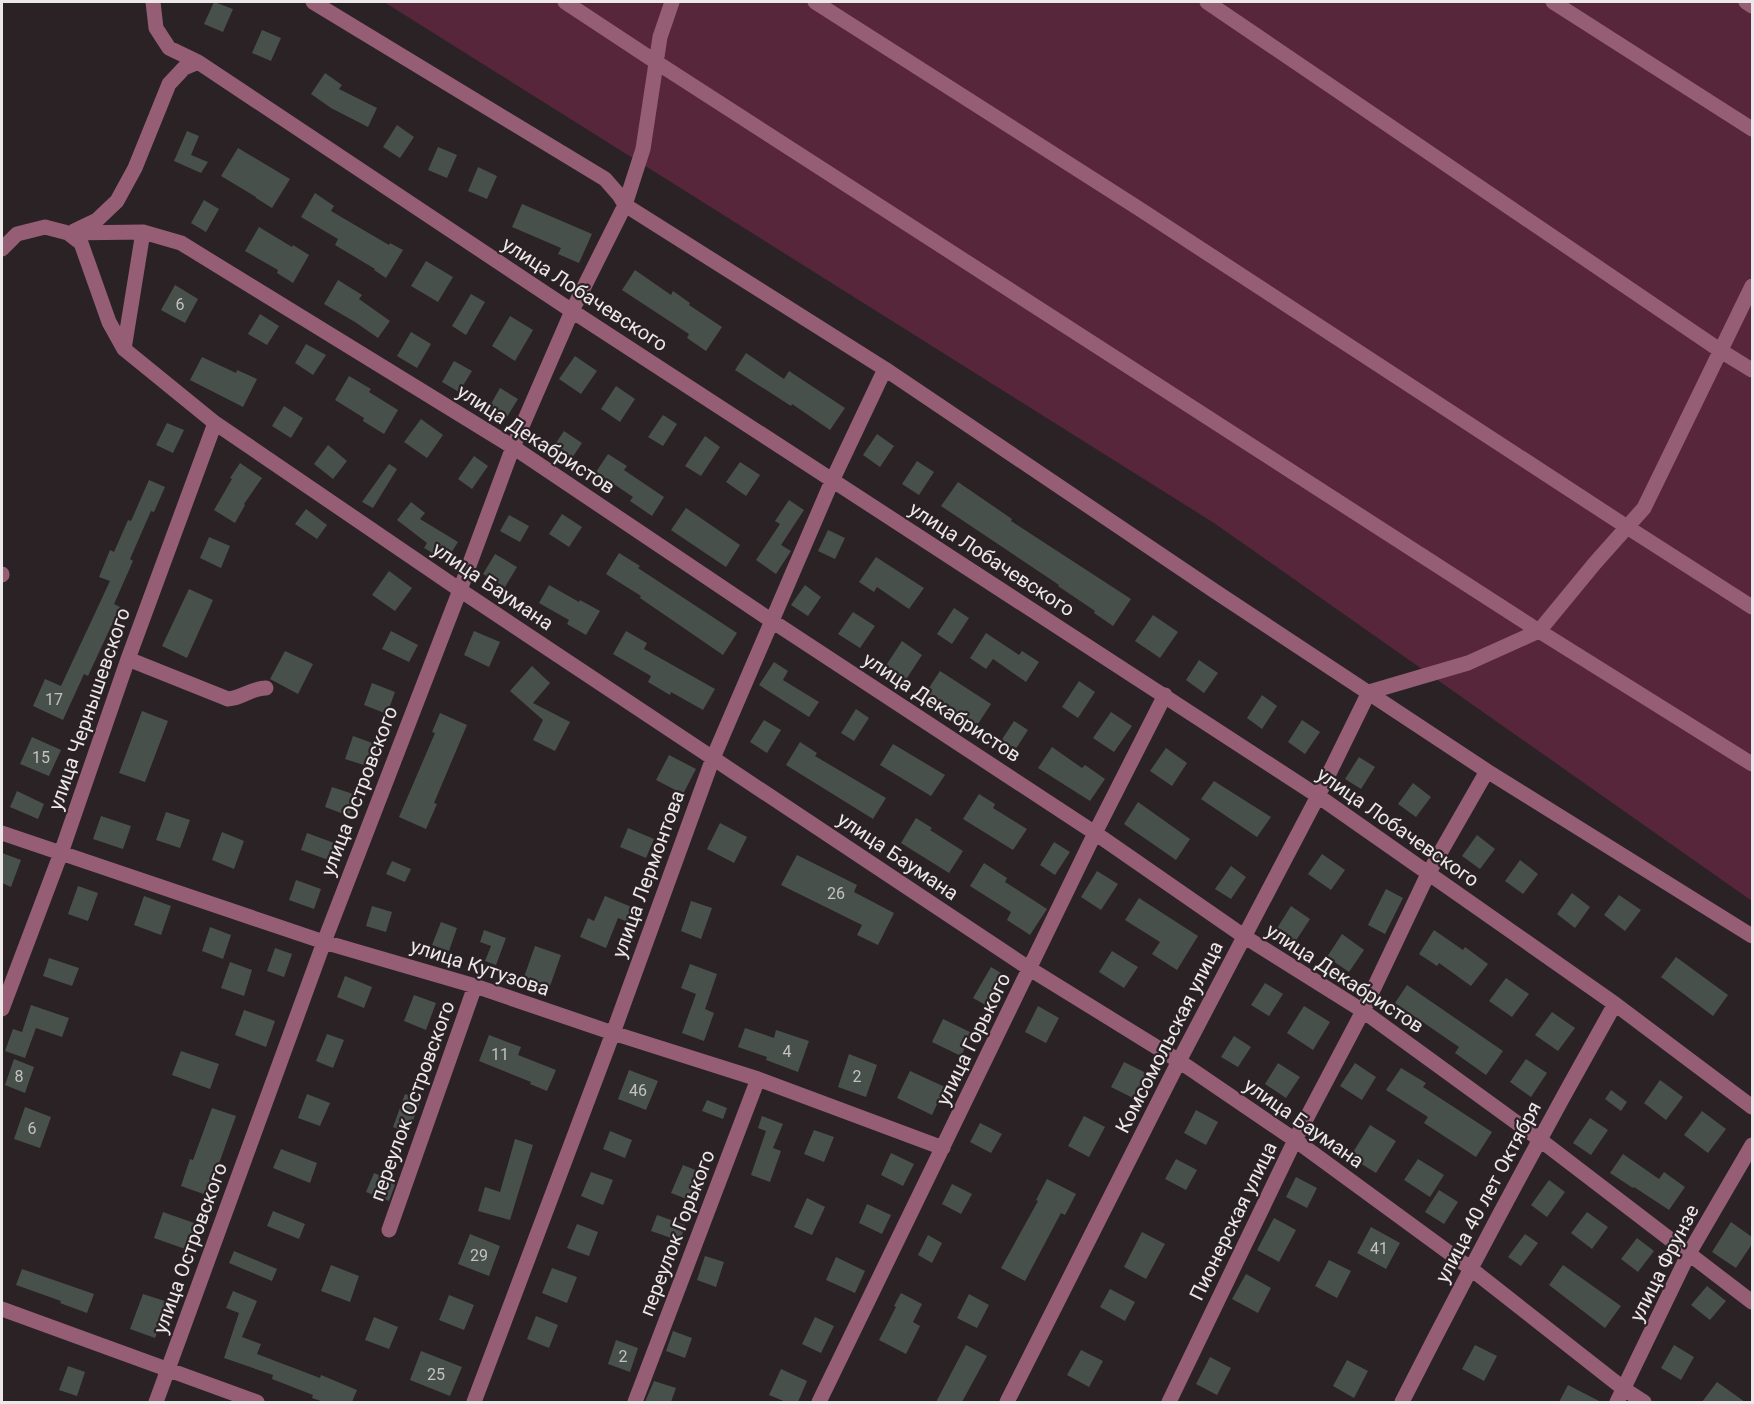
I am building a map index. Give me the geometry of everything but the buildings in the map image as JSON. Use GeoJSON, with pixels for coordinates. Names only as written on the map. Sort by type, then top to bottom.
{"type":"FeatureCollection","features":[{"type":"Feature","properties":{"kind":"street","name":"улица Лобачевского"},"geometry":{"type":"LineString","coordinates":[[153,2],[156,28],[169,48],[198,62],[572,311],[1318,796],[1615,1004],[1752,1107]]}},
{"type":"Feature","properties":{"kind":"street"},"geometry":{"type":"LineString","coordinates":[[313,2],[605,179],[625,205],[885,369],[1487,771],[1752,936]]}},
{"type":"Feature","properties":{"kind":"street"},"geometry":{"type":"LineString","coordinates":[[565,2],[1539,631],[1752,764]]}},
{"type":"Feature","properties":{"kind":"street","name":"улица Островского"},"geometry":{"type":"LineString","coordinates":[[156,1402],[324,942],[513,447],[572,311],[625,205],[643,149],[660,38],[672,2]]}},
{"type":"Feature","properties":{"kind":"street"},"geometry":{"type":"LineString","coordinates":[[815,2],[1148,214],[1752,607]]}},
{"type":"Feature","properties":{"kind":"street"},"geometry":{"type":"LineString","coordinates":[[1207,2],[1752,370]]}},
{"type":"Feature","properties":{"kind":"street"},"geometry":{"type":"LineString","coordinates":[[1553,2],[1752,129]]}},
{"type":"Feature","properties":{"kind":"street"},"geometry":{"type":"LineString","coordinates":[[1746,2],[1752,6]]}},
{"type":"Feature","properties":{"kind":"street"},"geometry":{"type":"LineString","coordinates":[[124,350],[109,322],[81,243],[68,233],[97,220],[117,201],[135,168],[169,84],[184,68],[198,62]]}},
{"type":"Feature","properties":{"kind":"street","name":"улица Декабристов"},"geometry":{"type":"LineString","coordinates":[[2,249],[17,234],[45,227],[68,233],[143,232],[181,243],[513,447],[772,621],[1095,833],[1245,937],[1363,1011],[1539,1139],[1752,1302]]}},
{"type":"Feature","properties":{"kind":"street"},"geometry":{"type":"LineString","coordinates":[[124,350],[143,232]]}},
{"type":"Feature","properties":{"kind":"street"},"geometry":{"type":"LineString","coordinates":[[1369,692],[1468,663],[1539,631],[1644,508],[1752,286]]}},
{"type":"Feature","properties":{"kind":"street","name":"улица Баумана"},"geometry":{"type":"LineString","coordinates":[[124,350],[215,423],[460,590],[1030,969],[1179,1061],[1295,1140],[1470,1268],[1620,1396],[1644,1402]]}},
{"type":"Feature","properties":{"kind":"street","name":"улица Лермонтова"},"geometry":{"type":"LineString","coordinates":[[474,1402],[713,758],[832,481],[885,369]]}},
{"type":"Feature","properties":{"kind":"street","name":"улица Чернышевского"},"geometry":{"type":"LineString","coordinates":[[2,1009],[61,853],[128,659],[215,423]]}},
{"type":"Feature","properties":{"kind":"street"},"geometry":{"type":"LineString","coordinates":[[128,659],[228,699],[235,699],[258,688],[266,688]]}},
{"type":"Feature","properties":{"kind":"street","name":"Комсомольская улица"},"geometry":{"type":"LineString","coordinates":[[1007,1402],[1179,1061],[1318,796],[1369,692]]}},
{"type":"Feature","properties":{"kind":"street","name":"улица Горького"},"geometry":{"type":"LineString","coordinates":[[819,1402],[1095,833],[1165,695]]}},
{"type":"Feature","properties":{"kind":"street","name":"Пионерская улица"},"geometry":{"type":"LineString","coordinates":[[1169,1402],[1295,1140],[1363,1011],[1428,874],[1487,771]]}},
{"type":"Feature","properties":{"kind":"street","name":"улица Кутузова"},"geometry":{"type":"LineString","coordinates":[[2,833],[324,942],[475,986],[612,1033],[758,1079],[943,1148]]}},
{"type":"Feature","properties":{"kind":"street","name":"переулок Островского"},"geometry":{"type":"LineString","coordinates":[[389,1230],[475,986]]}},
{"type":"Feature","properties":{"kind":"street","name":"улица 40 лет Октября"},"geometry":{"type":"LineString","coordinates":[[1402,1402],[1539,1139],[1615,1004]]}},
{"type":"Feature","properties":{"kind":"street","name":"переулок Горького"},"geometry":{"type":"LineString","coordinates":[[635,1402],[758,1079]]}},
{"type":"Feature","properties":{"kind":"street","name":"улица Фрунзе"},"geometry":{"type":"LineString","coordinates":[[1620,1396],[1688,1255],[1752,1145]]}},
{"type":"Feature","properties":{"kind":"street"},"geometry":{"type":"LineString","coordinates":[[2,1309],[257,1402]]}},
{"type":"Feature","properties":{"kind":"shaded area"},"geometry":{"type":"Polygon","coordinates":[[[384,2],[1752,2],[1752,901],[1214,523],[384,2]]]}}]}
